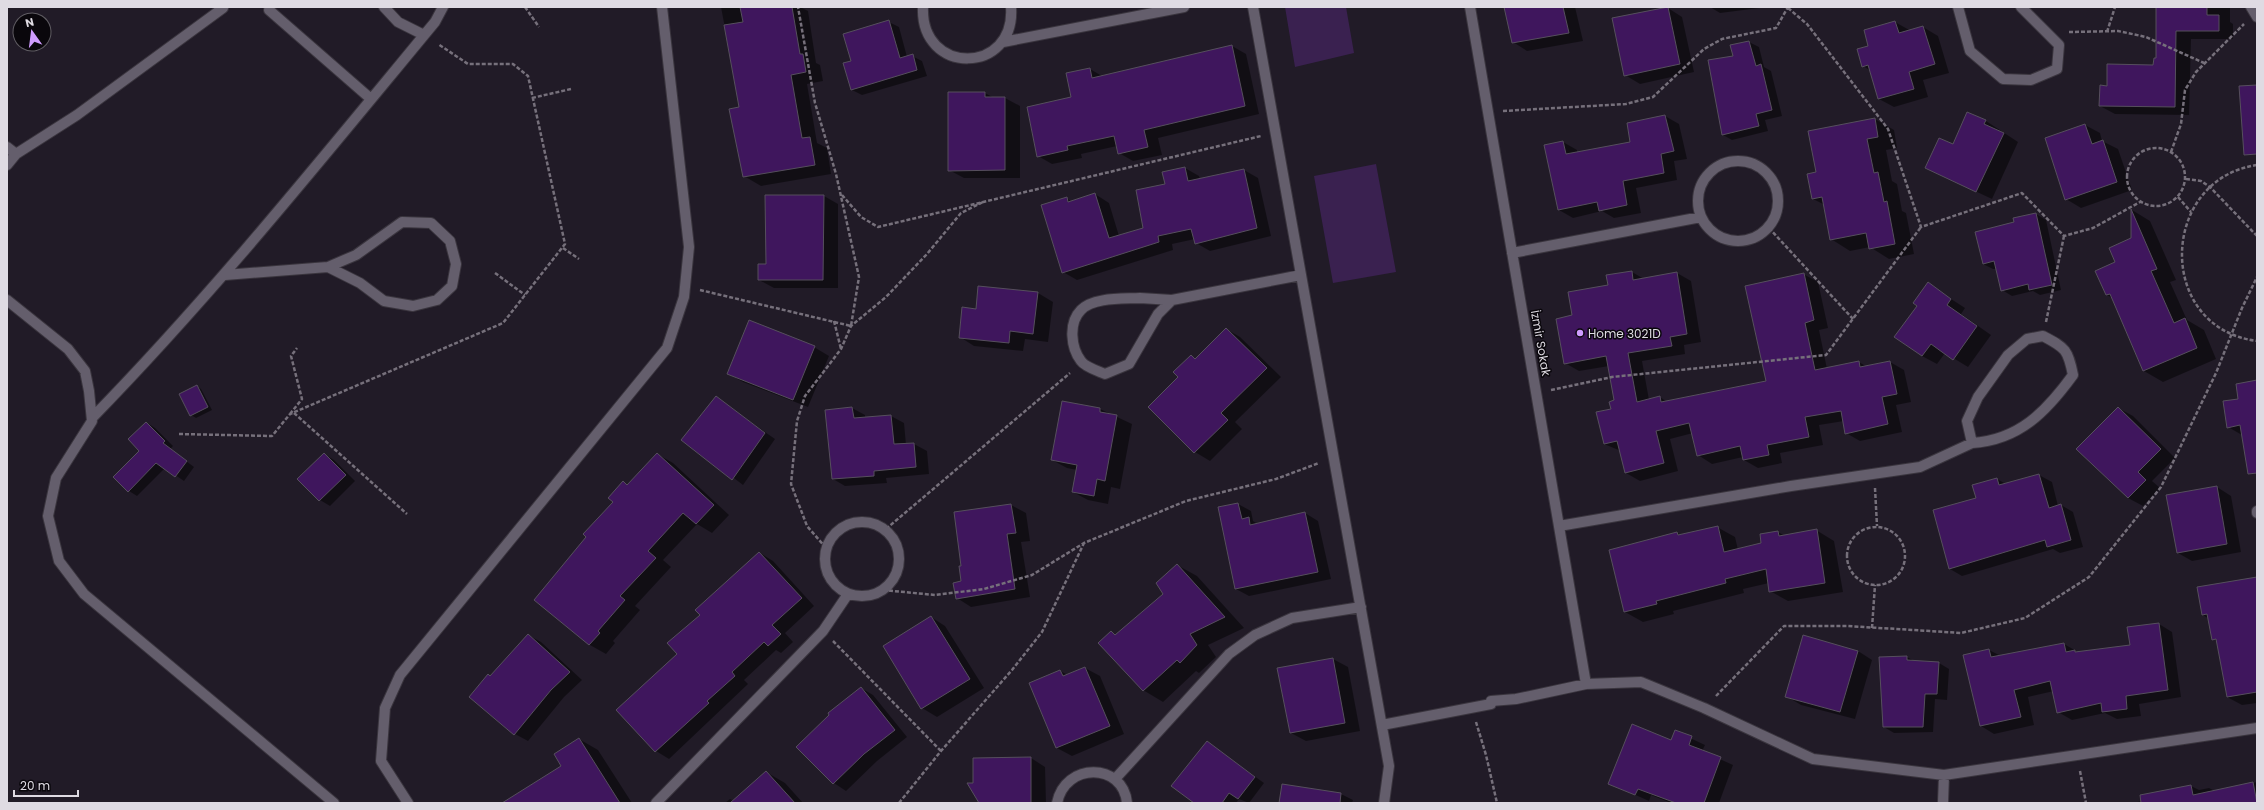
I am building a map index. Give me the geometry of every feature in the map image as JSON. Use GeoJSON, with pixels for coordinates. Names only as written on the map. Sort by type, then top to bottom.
{"type":"FeatureCollection","features":[{"type":"Feature","properties":{"kind":"lane"},"geometry":{"type":"LineString","coordinates":[[384,7],[398,22],[424,35]]}},
{"type":"Feature","properties":{"kind":"lane"},"geometry":{"type":"LineString","coordinates":[[92,418],[154,355],[225,275],[435,22],[443,7]]}},
{"type":"Feature","properties":{"kind":"lane"},"geometry":{"type":"LineString","coordinates":[[408,803],[381,761],[385,708],[400,675],[667,348],[684,297],[689,247],[662,7]]}},
{"type":"Feature","properties":{"kind":"lane"},"geometry":{"type":"LineString","coordinates":[[924,7],[923,20],[927,35],[937,47],[946,54],[962,59],[977,58],[992,52],[1003,42],[1012,19],[1011,7]]}},
{"type":"Feature","properties":{"kind":"lane"},"geometry":{"type":"LineString","coordinates":[[1003,42],[1184,7]]}},
{"type":"Feature","properties":{"kind":"lane"},"geometry":{"type":"LineString","coordinates":[[1253,7],[1389,766],[1384,803]]}},
{"type":"Feature","properties":{"kind":"lane","name":"İzmir Sokak"},"geometry":{"type":"LineString","coordinates":[[1470,7],[1586,684]]}},
{"type":"Feature","properties":{"kind":"lane"},"geometry":{"type":"LineString","coordinates":[[1958,7],[1970,51],[2002,79],[2031,80],[2057,69],[2059,45],[2022,7]]}},
{"type":"Feature","properties":{"kind":"lane"},"geometry":{"type":"LineString","coordinates":[[7,165],[16,154],[77,115],[223,8]]}},
{"type":"Feature","properties":{"kind":"lane"},"geometry":{"type":"LineString","coordinates":[[269,10],[371,99]]}},
{"type":"Feature","properties":{"kind":"lane"},"geometry":{"type":"LineString","coordinates":[[7,147],[16,154]]}},
{"type":"Feature","properties":{"kind":"lane"},"geometry":{"type":"LineString","coordinates":[[1743,160],[1760,166],[1770,176],[1777,188],[1779,202],[1776,216],[1768,228],[1755,238],[1741,241],[1727,240],[1714,234],[1701,217],[1698,204],[1699,189],[1706,177],[1716,167],[1729,161],[1743,160]]}},
{"type":"Feature","properties":{"kind":"lane"},"geometry":{"type":"LineString","coordinates":[[1512,253],[1701,217]]}},
{"type":"Feature","properties":{"kind":"lane"},"geometry":{"type":"LineString","coordinates":[[225,275],[328,267],[356,255],[402,222],[432,223],[450,241],[456,264],[452,286],[437,300],[413,306],[384,301],[360,283],[328,267]]}},
{"type":"Feature","properties":{"kind":"lane"},"geometry":{"type":"LineString","coordinates":[[1172,300],[1158,314],[1129,364],[1105,374],[1082,363],[1072,343],[1074,324],[1081,310],[1102,300],[1140,298],[1172,300],[1301,275]]}},
{"type":"Feature","properties":{"kind":"lane"},"geometry":{"type":"LineString","coordinates":[[7,300],[68,349],[85,371],[92,421],[56,478],[48,516],[59,561],[84,594],[334,803]]}},
{"type":"Feature","properties":{"kind":"lane"},"geometry":{"type":"LineString","coordinates":[[1559,526],[1920,467],[1972,443],[1990,442],[2010,434],[2031,422],[2057,397],[2072,375],[2069,354],[2056,343],[2043,336],[2027,338],[2008,355],[1978,397],[1967,421],[1972,443]]}},
{"type":"Feature","properties":{"kind":"lane"},"geometry":{"type":"LineString","coordinates":[[866,521],[886,529],[897,545],[899,564],[895,577],[883,590],[871,595],[848,594],[837,587],[829,576],[825,564],[826,548],[836,532],[853,522],[866,521]]}},
{"type":"Feature","properties":{"kind":"lane"},"geometry":{"type":"LineString","coordinates":[[656,803],[823,631],[848,594]]}},
{"type":"Feature","properties":{"kind":"lane"},"geometry":{"type":"LineString","coordinates":[[1115,780],[1229,654],[1255,635],[1292,618],[1361,607]]}},
{"type":"Feature","properties":{"kind":"lane"},"geometry":{"type":"LineString","coordinates":[[1382,725],[1491,704],[1491,701],[1516,699],[1586,684],[1641,682],[1704,708],[1813,759],[1944,775],[2257,728]]}},
{"type":"Feature","properties":{"kind":"lane"},"geometry":{"type":"LineString","coordinates":[[1057,803],[1059,795],[1065,784],[1075,776],[1086,772],[1104,773],[1115,780],[1123,789],[1127,803]]}},
{"type":"Feature","properties":{"kind":"lane"},"geometry":{"type":"LineString","coordinates":[[1943,803],[1944,775]]}},
{"type":"Feature","properties":{"kind":"path"},"geometry":{"type":"LineString","coordinates":[[525,7],[539,27]]}},
{"type":"Feature","properties":{"kind":"path"},"geometry":{"type":"LineString","coordinates":[[798,7],[815,103],[842,195],[848,236],[859,277],[851,326],[841,349],[805,396],[797,421],[790,484],[807,526],[826,548]]}},
{"type":"Feature","properties":{"kind":"path"},"geometry":{"type":"LineString","coordinates":[[1488,112],[1626,104],[1653,97],[1704,49],[1722,39],[1776,28],[1788,7],[1807,24],[1888,129],[1921,227]]}},
{"type":"Feature","properties":{"kind":"path"},"geometry":{"type":"LineString","coordinates":[[2107,32],[2115,7]]}},
{"type":"Feature","properties":{"kind":"path"},"geometry":{"type":"LineString","coordinates":[[2171,152],[2181,124],[2185,90],[2196,72],[2254,12]]}},
{"type":"Feature","properties":{"kind":"path"},"geometry":{"type":"LineString","coordinates":[[2047,33],[2118,31],[2146,37],[2204,63]]}},
{"type":"Feature","properties":{"kind":"path"},"geometry":{"type":"LineString","coordinates":[[290,414],[503,323],[565,244],[528,76],[513,64],[468,64],[424,35]]}},
{"type":"Feature","properties":{"kind":"path"},"geometry":{"type":"LineString","coordinates":[[532,98],[571,90]]}},
{"type":"Feature","properties":{"kind":"path"},"geometry":{"type":"LineString","coordinates":[[842,195],[861,217],[878,227],[989,199],[1275,133]]}},
{"type":"Feature","properties":{"kind":"path"},"geometry":{"type":"LineString","coordinates":[[2162,148],[2171,152],[2182,164],[2186,178],[2184,189],[2178,197],[2170,204],[2160,207],[2149,206],[2140,202],[2130,193],[2127,183],[2128,167],[2134,158],[2146,150],[2162,148]]}},
{"type":"Feature","properties":{"kind":"path"},"geometry":{"type":"LineString","coordinates":[[2257,165],[2232,172],[2210,187],[2191,212],[2181,248],[2183,273],[2187,286],[2201,310],[2212,321],[2231,333],[2245,339],[2257,341]]}},
{"type":"Feature","properties":{"kind":"path"},"geometry":{"type":"LineString","coordinates":[[2186,178],[2201,181],[2210,187],[2257,236]]}},
{"type":"Feature","properties":{"kind":"path"},"geometry":{"type":"LineString","coordinates":[[1536,393],[1612,377],[1826,356],[1921,227],[2022,193],[2064,236]]}},
{"type":"Feature","properties":{"kind":"path"},"geometry":{"type":"LineString","coordinates":[[2178,197],[2191,212]]}},
{"type":"Feature","properties":{"kind":"path"},"geometry":{"type":"LineString","coordinates":[[851,326],[886,297],[927,254],[961,213],[989,199]]}},
{"type":"Feature","properties":{"kind":"path"},"geometry":{"type":"LineString","coordinates":[[2064,236],[2093,228],[2140,202]]}},
{"type":"Feature","properties":{"kind":"path"},"geometry":{"type":"LineString","coordinates":[[1768,228],[1854,319]]}},
{"type":"Feature","properties":{"kind":"path"},"geometry":{"type":"LineString","coordinates":[[2043,336],[2064,236]]}},
{"type":"Feature","properties":{"kind":"path"},"geometry":{"type":"LineString","coordinates":[[562,248],[579,259]]}},
{"type":"Feature","properties":{"kind":"path"},"geometry":{"type":"LineString","coordinates":[[495,273],[525,295]]}},
{"type":"Feature","properties":{"kind":"path"},"geometry":{"type":"LineString","coordinates":[[1704,708],[1784,626],[1872,628],[1961,633],[2025,618],[2089,577],[2161,487],[2216,373],[2231,333],[2257,277]]}},
{"type":"Feature","properties":{"kind":"path"},"geometry":{"type":"LineString","coordinates":[[685,287],[833,320],[851,326]]}},
{"type":"Feature","properties":{"kind":"path"},"geometry":{"type":"LineString","coordinates":[[833,320],[841,349]]}},
{"type":"Feature","properties":{"kind":"path"},"geometry":{"type":"LineString","coordinates":[[179,434],[272,436],[302,398],[291,356],[297,348]]}},
{"type":"Feature","properties":{"kind":"path"},"geometry":{"type":"LineString","coordinates":[[886,529],[1082,363]]}},
{"type":"Feature","properties":{"kind":"path"},"geometry":{"type":"LineString","coordinates":[[294,413],[407,514]]}},
{"type":"Feature","properties":{"kind":"path"},"geometry":{"type":"LineString","coordinates":[[883,590],[935,596],[984,590],[1032,574],[1084,542],[1186,501],[1276,479],[1334,457]]}},
{"type":"Feature","properties":{"kind":"path"},"geometry":{"type":"LineString","coordinates":[[1874,474],[1877,526]]}},
{"type":"Feature","properties":{"kind":"path"},"geometry":{"type":"LineString","coordinates":[[1877,526],[1884,527],[1900,539],[1905,548],[1905,561],[1901,571],[1895,578],[1886,583],[1875,585],[1859,580],[1852,572],[1848,563],[1847,553],[1851,540],[1858,533],[1867,528],[1877,526]]}},
{"type":"Feature","properties":{"kind":"path"},"geometry":{"type":"LineString","coordinates":[[899,803],[941,751],[1012,670],[1042,632],[1084,542]]}},
{"type":"Feature","properties":{"kind":"path"},"geometry":{"type":"LineString","coordinates":[[1872,628],[1875,585]]}},
{"type":"Feature","properties":{"kind":"path"},"geometry":{"type":"LineString","coordinates":[[823,631],[941,751]]}},
{"type":"Feature","properties":{"kind":"path"},"geometry":{"type":"LineString","coordinates":[[1472,708],[1486,755],[1497,803]]}},
{"type":"Feature","properties":{"kind":"path"},"geometry":{"type":"LineString","coordinates":[[2077,755],[2086,803]]}},
{"type":"Feature","properties":{"kind":"shaded area"},"geometry":{"type":"Polygon","coordinates":[[[1285,7],[1346,7],[1354,53],[1295,67],[1285,7]]]}},
{"type":"Feature","properties":{"kind":"shaded area"},"geometry":{"type":"Polygon","coordinates":[[[1376,164],[1396,272],[1333,283],[1314,176],[1376,164]]]}},
{"type":"Feature","properties":{"kind":"building"},"geometry":{"type":"Polygon","coordinates":[[[740,7],[792,7],[800,54],[803,54],[806,72],[791,75],[802,138],[810,137],[815,165],[743,177],[729,109],[739,107],[724,25],[743,22],[740,7]]]}},
{"type":"Feature","properties":{"kind":"building"},"geometry":{"type":"Polygon","coordinates":[[[1504,7],[1563,7],[1569,33],[1512,43],[1504,7]]]}},
{"type":"Feature","properties":{"kind":"building"},"geometry":{"type":"Polygon","coordinates":[[[1668,7],[1680,64],[1624,76],[1612,18],[1668,7]]]}},
{"type":"Feature","properties":{"kind":"building"},"geometry":{"type":"Polygon","coordinates":[[[2156,7],[2207,7],[2207,15],[2219,15],[2219,31],[2176,31],[2175,107],[2099,106],[2100,85],[2107,86],[2107,64],[2153,65],[2154,58],[2156,58],[2156,7]]]}},
{"type":"Feature","properties":{"kind":"building"},"geometry":{"type":"Polygon","coordinates":[[[889,20],[900,58],[913,54],[917,70],[851,90],[843,63],[851,61],[843,34],[889,20]]]}},
{"type":"Feature","properties":{"kind":"building"},"geometry":{"type":"Polygon","coordinates":[[[1895,21],[1899,33],[1923,26],[1935,64],[1909,72],[1914,89],[1878,99],[1868,65],[1862,67],[1857,49],[1868,46],[1864,30],[1895,21]]]}},
{"type":"Feature","properties":{"kind":"building"},"geometry":{"type":"Polygon","coordinates":[[[1749,41],[1756,66],[1761,64],[1772,110],[1756,114],[1759,126],[1722,135],[1708,60],[1733,56],[1730,45],[1749,41]]]}},
{"type":"Feature","properties":{"kind":"building"},"geometry":{"type":"Polygon","coordinates":[[[1232,45],[1245,106],[1144,130],[1148,147],[1118,154],[1114,136],[1067,146],[1068,150],[1037,157],[1027,107],[1071,97],[1066,73],[1090,68],[1092,78],[1232,45]]]}},
{"type":"Feature","properties":{"kind":"building"},"geometry":{"type":"Polygon","coordinates":[[[2257,85],[2257,154],[2244,155],[2239,86],[2257,85]]]}},
{"type":"Feature","properties":{"kind":"building"},"geometry":{"type":"Polygon","coordinates":[[[948,92],[985,92],[985,97],[1005,97],[1005,170],[948,171],[948,92]]]}},
{"type":"Feature","properties":{"kind":"building"},"geometry":{"type":"Polygon","coordinates":[[[1967,112],[1986,120],[1984,124],[2004,133],[1976,192],[1925,168],[1939,138],[1953,144],[1967,112]]]}},
{"type":"Feature","properties":{"kind":"building"},"geometry":{"type":"Polygon","coordinates":[[[1665,115],[1674,151],[1661,154],[1664,173],[1623,181],[1627,205],[1599,211],[1597,202],[1558,210],[1544,145],[1563,141],[1566,154],[1630,142],[1627,123],[1665,115]]]}},
{"type":"Feature","properties":{"kind":"building"},"geometry":{"type":"Polygon","coordinates":[[[1875,118],[1878,137],[1867,139],[1874,173],[1878,172],[1884,202],[1887,201],[1895,244],[1869,249],[1866,233],[1830,240],[1822,197],[1812,199],[1807,174],[1816,172],[1808,131],[1875,118]]]}},
{"type":"Feature","properties":{"kind":"building"},"geometry":{"type":"Polygon","coordinates":[[[2085,124],[2092,144],[2103,140],[2117,182],[2065,200],[2045,138],[2085,124]]]}},
{"type":"Feature","properties":{"kind":"building"},"geometry":{"type":"Polygon","coordinates":[[[1185,167],[1188,181],[1244,169],[1257,228],[1195,244],[1191,229],[1158,236],[1159,242],[1062,273],[1041,205],[1067,197],[1068,202],[1095,193],[1109,238],[1143,228],[1136,190],[1165,184],[1162,172],[1185,167]]]}},
{"type":"Feature","properties":{"kind":"building"},"geometry":{"type":"Polygon","coordinates":[[[765,195],[824,195],[823,280],[758,280],[758,264],[766,264],[765,195]]]}},
{"type":"Feature","properties":{"kind":"building"},"geometry":{"type":"Polygon","coordinates":[[[2131,209],[2157,269],[2151,271],[2174,323],[2185,318],[2197,348],[2143,371],[2110,294],[2106,295],[2095,271],[2115,262],[2109,248],[2131,238],[2131,209]]]}},
{"type":"Feature","properties":{"kind":"building"},"geometry":{"type":"Polygon","coordinates":[[[2036,213],[2052,285],[2029,290],[2028,284],[2001,291],[1994,261],[1983,264],[1975,232],[2014,222],[2013,218],[2036,213]]]}},
{"type":"Feature","properties":{"kind":"building"},"geometry":{"type":"Polygon","coordinates":[[[1632,271],[1633,280],[1677,272],[1687,334],[1670,337],[1672,346],[1628,353],[1637,402],[1660,396],[1661,402],[1766,381],[1745,286],[1804,273],[1814,320],[1805,323],[1815,370],[1859,361],[1860,367],[1890,361],[1897,394],[1882,397],[1888,424],[1845,434],[1841,411],[1805,417],[1809,437],[1767,445],[1769,455],[1743,460],[1740,446],[1697,456],[1689,423],[1656,431],[1664,463],[1625,473],[1617,441],[1604,444],[1596,412],[1611,409],[1609,402],[1614,400],[1606,356],[1564,364],[1556,319],[1572,315],[1568,292],[1608,285],[1606,275],[1632,271]]]}},
{"type":"Feature","properties":{"kind":"building"},"geometry":{"type":"Polygon","coordinates":[[[1928,282],[1951,299],[1947,305],[1977,326],[1953,360],[1931,344],[1922,356],[1894,337],[1917,306],[1913,303],[1928,282]]]}},
{"type":"Feature","properties":{"kind":"building"},"geometry":{"type":"Polygon","coordinates":[[[978,286],[1038,292],[1033,334],[1010,331],[1009,343],[959,338],[962,307],[976,309],[978,286]]]}},
{"type":"Feature","properties":{"kind":"building"},"geometry":{"type":"Polygon","coordinates":[[[749,320],[815,346],[793,400],[727,374],[749,320]]]}},
{"type":"Feature","properties":{"kind":"building"},"geometry":{"type":"Polygon","coordinates":[[[1226,328],[1267,368],[1221,413],[1228,420],[1194,453],[1148,407],[1178,377],[1173,372],[1191,355],[1195,359],[1226,328]]]}},
{"type":"Feature","properties":{"kind":"building"},"geometry":{"type":"Polygon","coordinates":[[[2257,380],[2257,473],[2248,474],[2240,425],[2227,428],[2223,401],[2238,399],[2236,384],[2257,380]]]}},
{"type":"Feature","properties":{"kind":"building"},"geometry":{"type":"Polygon","coordinates":[[[197,385],[208,407],[190,416],[179,394],[197,385]]]}},
{"type":"Feature","properties":{"kind":"building"},"geometry":{"type":"Polygon","coordinates":[[[716,396],[765,433],[732,480],[681,440],[716,396]]]}},
{"type":"Feature","properties":{"kind":"building"},"geometry":{"type":"Polygon","coordinates":[[[1062,401],[1100,408],[1100,412],[1117,415],[1105,481],[1097,479],[1094,496],[1072,492],[1077,465],[1051,460],[1062,401]]]}},
{"type":"Feature","properties":{"kind":"building"},"geometry":{"type":"Polygon","coordinates":[[[852,407],[854,418],[891,415],[894,444],[914,443],[916,467],[874,471],[874,476],[832,479],[825,410],[852,407]]]}},
{"type":"Feature","properties":{"kind":"building"},"geometry":{"type":"Polygon","coordinates":[[[2118,407],[2161,449],[2138,472],[2146,480],[2128,498],[2076,449],[2118,407]]]}},
{"type":"Feature","properties":{"kind":"building"},"geometry":{"type":"Polygon","coordinates":[[[146,422],[165,441],[163,443],[187,461],[175,477],[156,463],[128,492],[113,477],[139,451],[128,439],[146,422]]]}},
{"type":"Feature","properties":{"kind":"building"},"geometry":{"type":"Polygon","coordinates":[[[324,453],[346,475],[319,501],[297,479],[324,453]]]}},
{"type":"Feature","properties":{"kind":"building"},"geometry":{"type":"Polygon","coordinates":[[[657,453],[714,505],[696,524],[683,513],[648,551],[656,558],[620,596],[625,600],[598,631],[600,633],[589,645],[534,600],[586,537],[583,534],[613,502],[608,498],[623,481],[627,485],[657,453]]]}},
{"type":"Feature","properties":{"kind":"building"},"geometry":{"type":"Polygon","coordinates":[[[2039,474],[2049,508],[2061,504],[2071,540],[2047,547],[2045,540],[1949,569],[1933,510],[1976,498],[1972,485],[1997,478],[1999,485],[2039,474]]]}},
{"type":"Feature","properties":{"kind":"building"},"geometry":{"type":"Polygon","coordinates":[[[2217,486],[2227,544],[2177,553],[2166,495],[2217,486]]]}},
{"type":"Feature","properties":{"kind":"building"},"geometry":{"type":"Polygon","coordinates":[[[1238,503],[1242,519],[1249,517],[1250,525],[1305,512],[1318,572],[1235,589],[1218,507],[1238,503]]]}},
{"type":"Feature","properties":{"kind":"building"},"geometry":{"type":"Polygon","coordinates":[[[1011,504],[1016,533],[1007,534],[1015,589],[956,599],[953,583],[961,581],[959,566],[961,566],[954,512],[1011,504]]]}},
{"type":"Feature","properties":{"kind":"building"},"geometry":{"type":"Polygon","coordinates":[[[1718,526],[1724,552],[1761,543],[1760,534],[1778,531],[1779,536],[1817,529],[1825,583],[1769,592],[1766,569],[1725,579],[1726,583],[1656,601],[1657,604],[1624,612],[1609,550],[1677,532],[1678,535],[1718,526]]]}},
{"type":"Feature","properties":{"kind":"building"},"geometry":{"type":"Polygon","coordinates":[[[759,552],[802,598],[772,625],[781,634],[768,646],[764,642],[732,672],[735,676],[707,701],[709,703],[655,752],[616,710],[677,654],[667,643],[700,615],[695,610],[759,552]]]}},
{"type":"Feature","properties":{"kind":"building"},"geometry":{"type":"Polygon","coordinates":[[[1177,564],[1225,617],[1190,634],[1197,645],[1180,663],[1177,660],[1143,691],[1098,643],[1111,631],[1115,635],[1163,594],[1156,583],[1177,564]]]}},
{"type":"Feature","properties":{"kind":"building"},"geometry":{"type":"Polygon","coordinates":[[[2257,577],[2257,692],[2227,697],[2216,639],[2212,640],[2207,614],[2202,615],[2197,587],[2257,577]]]}},
{"type":"Feature","properties":{"kind":"building"},"geometry":{"type":"Polygon","coordinates":[[[931,616],[970,679],[921,709],[883,646],[931,616]]]}},
{"type":"Feature","properties":{"kind":"building"},"geometry":{"type":"Polygon","coordinates":[[[2159,623],[2168,690],[2126,696],[2127,709],[2102,712],[2101,703],[2057,713],[2050,681],[2014,690],[2021,717],[1980,726],[1963,655],[1989,649],[1991,657],[2064,643],[2066,652],[2130,645],[2127,627],[2159,623]]]}},
{"type":"Feature","properties":{"kind":"building"},"geometry":{"type":"Polygon","coordinates":[[[528,634],[570,672],[551,690],[514,735],[469,697],[488,674],[490,676],[528,634]]]}},
{"type":"Feature","properties":{"kind":"building"},"geometry":{"type":"Polygon","coordinates":[[[1803,635],[1858,651],[1840,712],[1785,697],[1803,635]]]}},
{"type":"Feature","properties":{"kind":"building"},"geometry":{"type":"Polygon","coordinates":[[[1907,656],[1907,660],[1939,662],[1937,694],[1925,694],[1923,727],[1883,727],[1879,657],[1907,656]]]}},
{"type":"Feature","properties":{"kind":"building"},"geometry":{"type":"Polygon","coordinates":[[[1333,658],[1345,723],[1290,733],[1277,668],[1333,658]]]}},
{"type":"Feature","properties":{"kind":"building"},"geometry":{"type":"Polygon","coordinates":[[[1085,667],[1110,726],[1056,748],[1029,683],[1060,670],[1063,676],[1085,667]]]}},
{"type":"Feature","properties":{"kind":"building"},"geometry":{"type":"Polygon","coordinates":[[[861,687],[895,730],[864,754],[833,784],[796,747],[829,715],[828,713],[861,687]]]}},
{"type":"Feature","properties":{"kind":"building"},"geometry":{"type":"Polygon","coordinates":[[[1632,724],[1671,740],[1675,730],[1692,736],[1689,745],[1721,757],[1704,803],[1676,803],[1638,789],[1635,795],[1608,784],[1632,724]]]}},
{"type":"Feature","properties":{"kind":"building"},"geometry":{"type":"Polygon","coordinates":[[[579,738],[620,803],[502,803],[561,766],[554,754],[579,738]]]}},
{"type":"Feature","properties":{"kind":"building"},"geometry":{"type":"Polygon","coordinates":[[[1207,741],[1255,777],[1238,799],[1229,793],[1222,803],[1194,803],[1171,786],[1207,741]]]}},
{"type":"Feature","properties":{"kind":"building"},"geometry":{"type":"Polygon","coordinates":[[[1031,757],[1031,803],[979,803],[967,783],[973,783],[973,758],[1031,757]]]}},
{"type":"Feature","properties":{"kind":"building"},"geometry":{"type":"Polygon","coordinates":[[[766,771],[795,803],[730,803],[766,771]]]}},
{"type":"Feature","properties":{"kind":"building"},"geometry":{"type":"Polygon","coordinates":[[[2253,782],[2257,803],[2141,803],[2140,795],[2191,785],[2193,795],[2253,782]]]}},
{"type":"Feature","properties":{"kind":"building"},"geometry":{"type":"Polygon","coordinates":[[[1282,784],[1341,793],[1340,803],[1279,803],[1282,784]]]}},
{"type":"Feature","properties":{"kind":"place","name":"Home 3021D"},"geometry":{"type":"Point","coordinates":[1580,333]}}]}
